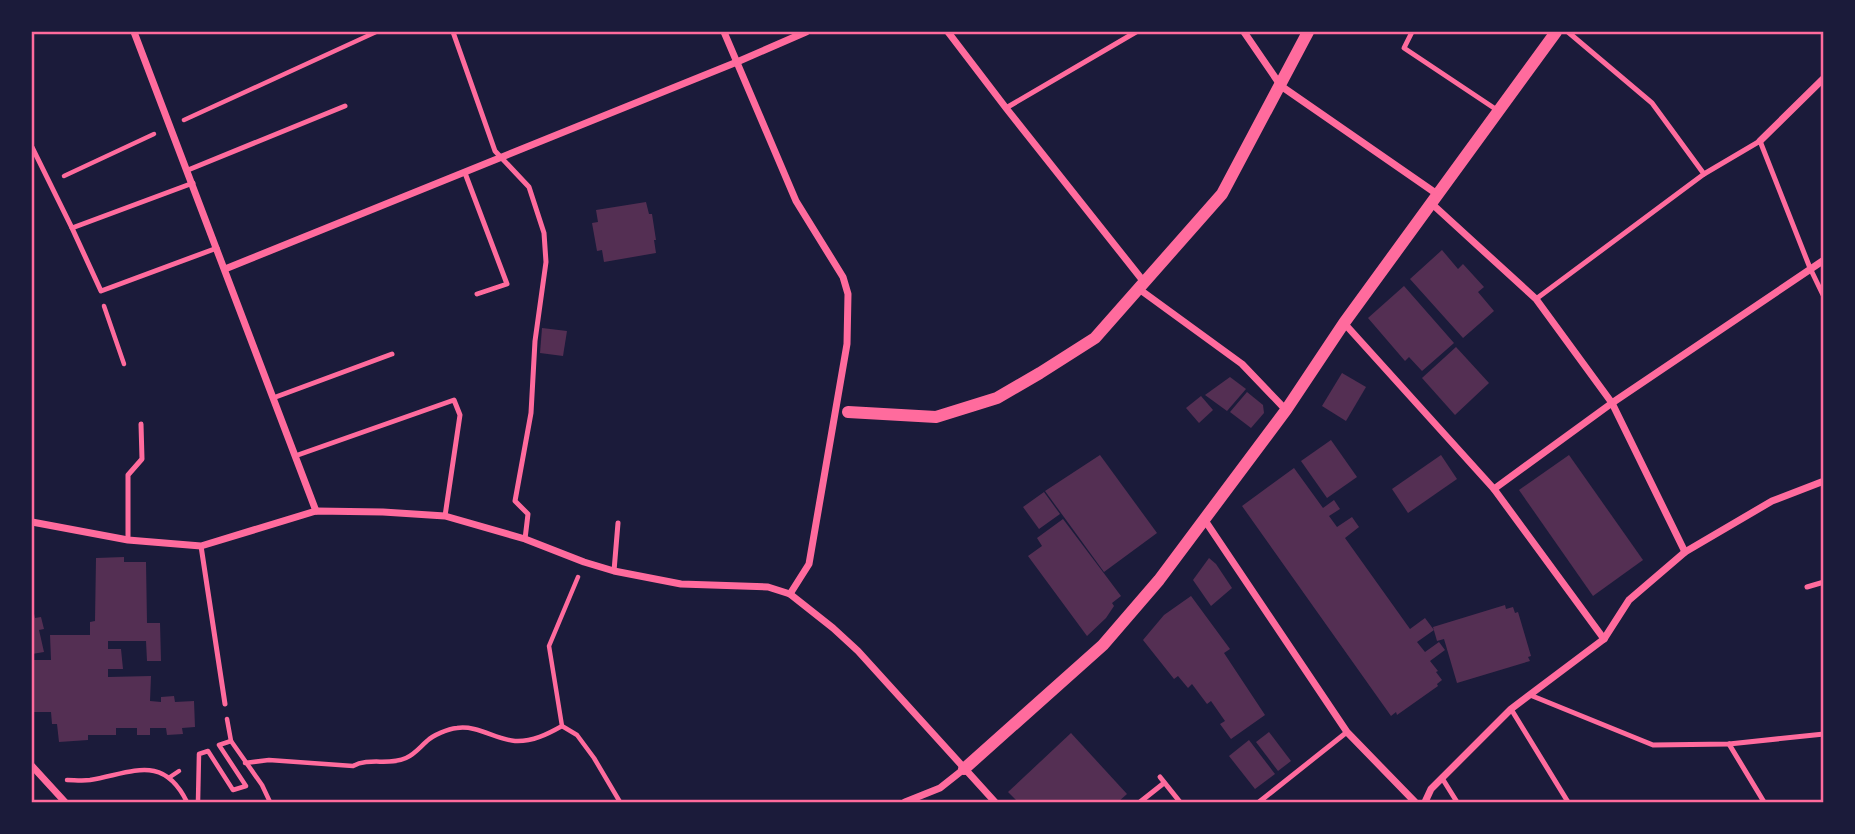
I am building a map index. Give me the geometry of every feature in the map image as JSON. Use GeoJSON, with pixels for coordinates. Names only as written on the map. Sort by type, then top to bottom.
{"type":"FeatureCollection","features":[{"type":"Feature","properties":{"kind":"street"},"geometry":{"type":"LineString","coordinates":[[134,32],[316,510]]}},
{"type":"Feature","properties":{"kind":"street"},"geometry":{"type":"LineString","coordinates":[[724,32],[796,201],[843,277],[848,293],[842,412],[809,565],[790,594]]}},
{"type":"Feature","properties":{"kind":"street"},"geometry":{"type":"LineString","coordinates":[[225,269],[501,159],[806,32]]}},
{"type":"Feature","properties":{"kind":"street"},"geometry":{"type":"LineString","coordinates":[[948,32],[1142,285],[1242,364],[1286,410]]}},
{"type":"Feature","properties":{"kind":"street"},"geometry":{"type":"LineString","coordinates":[[1244,32],[1281,86],[1434,199],[1536,299],[1612,403],[1685,552]]}},
{"type":"Feature","properties":{"kind":"street"},"geometry":{"type":"LineString","coordinates":[[842,412],[936,417],[997,398],[1095,338],[1222,194],[1308,32]]}},
{"type":"Feature","properties":{"kind":"street"},"geometry":{"type":"LineString","coordinates":[[905,803],[940,788],[964,769],[1103,645],[1150,591],[1286,410],[1344,323],[1556,32]]}},
{"type":"Feature","properties":{"kind":"street"},"geometry":{"type":"LineString","coordinates":[[1760,141],[1824,78]]}},
{"type":"Feature","properties":{"kind":"street"},"geometry":{"type":"LineString","coordinates":[[1494,489],[1612,403],[1824,260]]}},
{"type":"Feature","properties":{"kind":"street"},"geometry":{"type":"LineString","coordinates":[[1344,323],[1494,489],[1604,639]]}},
{"type":"Feature","properties":{"kind":"street"},"geometry":{"type":"LineString","coordinates":[[1425,803],[1431,789],[1511,709],[1604,639],[1629,600],[1685,552],[1772,500],[1824,481]]}},
{"type":"Feature","properties":{"kind":"street"},"geometry":{"type":"LineString","coordinates":[[32,522],[128,540],[201,546],[316,510],[445,516],[525,539],[584,562],[614,570],[681,584],[768,587],[790,594],[858,651],[995,803]]}},
{"type":"Feature","properties":{"kind":"street"},"geometry":{"type":"LineString","coordinates":[[1204,519],[1348,732],[1415,803]]}},
{"type":"Feature","properties":{"kind":"street"},"geometry":{"type":"LineString","coordinates":[[32,766],[65,803]]}},
{"type":"Feature","properties":{"kind":"lane"},"geometry":{"type":"LineString","coordinates":[[453,32],[495,151],[528,187],[544,233],[547,262],[535,341],[531,413],[515,502],[528,514],[525,539]]}},
{"type":"Feature","properties":{"kind":"lane"},"geometry":{"type":"LineString","coordinates":[[1006,108],[1136,32]]}},
{"type":"Feature","properties":{"kind":"lane"},"geometry":{"type":"LineString","coordinates":[[1412,32],[1404,48],[1497,111]]}},
{"type":"Feature","properties":{"kind":"lane"},"geometry":{"type":"LineString","coordinates":[[1567,32],[1652,103],[1704,174]]}},
{"type":"Feature","properties":{"kind":"lane"},"geometry":{"type":"LineString","coordinates":[[188,170],[345,106]]}},
{"type":"Feature","properties":{"kind":"lane"},"geometry":{"type":"LineString","coordinates":[[1536,299],[1704,174],[1760,141],[1824,297]]}},
{"type":"Feature","properties":{"kind":"lane"},"geometry":{"type":"LineString","coordinates":[[32,147],[101,291],[217,248]]}},
{"type":"Feature","properties":{"kind":"lane"},"geometry":{"type":"LineString","coordinates":[[465,173],[507,284],[477,294]]}},
{"type":"Feature","properties":{"kind":"lane"},"geometry":{"type":"LineString","coordinates":[[72,228],[193,183]]}},
{"type":"Feature","properties":{"kind":"lane"},"geometry":{"type":"LineString","coordinates":[[273,398],[392,354]]}},
{"type":"Feature","properties":{"kind":"lane"},"geometry":{"type":"LineString","coordinates":[[295,456],[454,400],[460,415],[445,516]]}},
{"type":"Feature","properties":{"kind":"lane"},"geometry":{"type":"LineString","coordinates":[[128,540],[128,475],[142,459],[141,424]]}},
{"type":"Feature","properties":{"kind":"lane"},"geometry":{"type":"LineString","coordinates":[[614,570],[618,523]]}},
{"type":"Feature","properties":{"kind":"lane"},"geometry":{"type":"LineString","coordinates":[[201,546],[225,704]]}},
{"type":"Feature","properties":{"kind":"lane"},"geometry":{"type":"LineString","coordinates":[[1807,587],[1824,582]]}},
{"type":"Feature","properties":{"kind":"lane"},"geometry":{"type":"LineString","coordinates":[[1530,695],[1653,745],[1729,744],[1824,734]]}},
{"type":"Feature","properties":{"kind":"lane"},"geometry":{"type":"LineString","coordinates":[[1511,709],[1568,803]]}},
{"type":"Feature","properties":{"kind":"lane"},"geometry":{"type":"LineString","coordinates":[[1259,803],[1348,732]]}},
{"type":"Feature","properties":{"kind":"lane"},"geometry":{"type":"LineString","coordinates":[[1729,744],[1764,803]]}},
{"type":"Feature","properties":{"kind":"lane"},"geometry":{"type":"LineString","coordinates":[[1442,778],[1457,803]]}},
{"type":"Feature","properties":{"kind":"lane"},"geometry":{"type":"LineString","coordinates":[[1140,803],[1162,780],[1180,803]]}},
{"type":"Feature","properties":{"kind":"path"},"geometry":{"type":"LineString","coordinates":[[49,183],[376,32]]}},
{"type":"Feature","properties":{"kind":"path"},"geometry":{"type":"LineString","coordinates":[[101,291],[104,309],[124,363]]}},
{"type":"Feature","properties":{"kind":"path"},"geometry":{"type":"LineString","coordinates":[[562,726],[549,646],[584,562]]}},
{"type":"Feature","properties":{"kind":"path"},"geometry":{"type":"LineString","coordinates":[[225,704],[231,741],[262,785],[270,803]]}},
{"type":"Feature","properties":{"kind":"path"},"geometry":{"type":"LineString","coordinates":[[246,763],[269,760],[353,766],[360,762],[406,758],[421,748],[429,738],[456,728],[472,729],[516,741],[543,737],[562,726]]}},
{"type":"Feature","properties":{"kind":"path"},"geometry":{"type":"LineString","coordinates":[[562,726],[577,734],[620,803]]}},
{"type":"Feature","properties":{"kind":"path"},"geometry":{"type":"LineString","coordinates":[[198,803],[200,754],[208,751],[233,790],[246,786],[219,746],[231,741]]}},
{"type":"Feature","properties":{"kind":"path"},"geometry":{"type":"LineString","coordinates":[[42,778],[87,780],[144,770],[157,771],[170,777],[180,788],[187,803]]}},
{"type":"Feature","properties":{"kind":"path"},"geometry":{"type":"LineString","coordinates":[[170,777],[179,771]]}},
{"type":"Feature","properties":{"kind":"building"},"geometry":{"type":"Polygon","coordinates":[[[646,202],[649,214],[652,214],[656,253],[604,262],[602,250],[597,251],[592,223],[598,222],[596,210],[646,202]]]}},
{"type":"Feature","properties":{"kind":"building"},"geometry":{"type":"Polygon","coordinates":[[[1442,250],[1458,269],[1463,264],[1484,287],[1478,292],[1494,311],[1463,338],[1410,279],[1442,250]]]}},
{"type":"Feature","properties":{"kind":"building"},"geometry":{"type":"Polygon","coordinates":[[[1404,286],[1454,343],[1422,371],[1409,357],[1405,361],[1368,318],[1404,286]]]}},
{"type":"Feature","properties":{"kind":"building"},"geometry":{"type":"Polygon","coordinates":[[[542,328],[567,331],[563,356],[540,353],[542,328]]]}},
{"type":"Feature","properties":{"kind":"building"},"geometry":{"type":"Polygon","coordinates":[[[1456,347],[1489,383],[1455,415],[1422,378],[1456,347]]]}},
{"type":"Feature","properties":{"kind":"building"},"geometry":{"type":"Polygon","coordinates":[[[1342,373],[1366,387],[1346,421],[1322,406],[1342,373]]]}},
{"type":"Feature","properties":{"kind":"building"},"geometry":{"type":"Polygon","coordinates":[[[1230,377],[1246,389],[1227,411],[1205,395],[1230,377]]]}},
{"type":"Feature","properties":{"kind":"building"},"geometry":{"type":"Polygon","coordinates":[[[1247,392],[1263,405],[1264,413],[1251,428],[1230,412],[1247,392]]]}},
{"type":"Feature","properties":{"kind":"building"},"geometry":{"type":"Polygon","coordinates":[[[1201,396],[1213,410],[1199,423],[1186,408],[1201,396]]]}},
{"type":"Feature","properties":{"kind":"building"},"geometry":{"type":"Polygon","coordinates":[[[1331,440],[1357,477],[1327,498],[1301,461],[1331,440]]]}},
{"type":"Feature","properties":{"kind":"building"},"geometry":{"type":"Polygon","coordinates":[[[1100,455],[1157,533],[1104,572],[1045,491],[1100,455]]]}},
{"type":"Feature","properties":{"kind":"building"},"geometry":{"type":"Polygon","coordinates":[[[1441,455],[1457,479],[1408,513],[1392,489],[1441,455]]]}},
{"type":"Feature","properties":{"kind":"building"},"geometry":{"type":"Polygon","coordinates":[[[1569,455],[1643,560],[1593,596],[1519,490],[1569,455]]]}},
{"type":"Feature","properties":{"kind":"building"},"geometry":{"type":"Polygon","coordinates":[[[1294,468],[1323,508],[1334,500],[1340,509],[1329,516],[1337,527],[1352,517],[1359,527],[1345,538],[1410,629],[1425,618],[1434,630],[1417,642],[1425,652],[1439,642],[1445,650],[1430,661],[1442,680],[1438,686],[1397,715],[1396,712],[1391,716],[1242,506],[1294,468]]]}},
{"type":"Feature","properties":{"kind":"building"},"geometry":{"type":"Polygon","coordinates":[[[1044,492],[1060,514],[1039,529],[1023,507],[1044,492]]]}},
{"type":"Feature","properties":{"kind":"building"},"geometry":{"type":"Polygon","coordinates":[[[1063,519],[1121,596],[1112,603],[1114,606],[1106,618],[1087,636],[1028,556],[1042,546],[1037,538],[1063,519]]]}},
{"type":"Feature","properties":{"kind":"building"},"geometry":{"type":"Polygon","coordinates":[[[124,557],[124,562],[146,562],[147,623],[160,623],[161,661],[147,661],[146,641],[108,641],[108,649],[121,649],[123,669],[108,669],[108,677],[151,676],[150,701],[161,702],[161,697],[174,696],[175,702],[194,701],[195,727],[182,728],[183,734],[167,735],[166,728],[150,728],[150,735],[137,735],[137,728],[116,728],[116,735],[88,735],[88,740],[59,742],[57,724],[52,724],[51,712],[32,712],[32,660],[51,660],[50,635],[90,635],[90,622],[95,621],[96,558],[124,557]]]}},
{"type":"Feature","properties":{"kind":"building"},"geometry":{"type":"Polygon","coordinates":[[[1209,558],[1232,588],[1211,606],[1193,580],[1209,558]]]}},
{"type":"Feature","properties":{"kind":"building"},"geometry":{"type":"Polygon","coordinates":[[[1191,596],[1230,649],[1224,653],[1265,715],[1231,739],[1220,724],[1225,721],[1211,701],[1207,704],[1192,684],[1188,688],[1178,676],[1174,679],[1143,640],[1164,615],[1191,596]]]}},
{"type":"Feature","properties":{"kind":"building"},"geometry":{"type":"Polygon","coordinates":[[[32,605],[35,618],[41,617],[44,629],[39,630],[44,652],[32,654],[32,605]]]}},
{"type":"Feature","properties":{"kind":"building"},"geometry":{"type":"Polygon","coordinates":[[[1505,605],[1506,609],[1513,607],[1515,613],[1518,612],[1531,656],[1528,657],[1530,661],[1457,683],[1444,639],[1437,641],[1433,627],[1505,605]]]}},
{"type":"Feature","properties":{"kind":"building"},"geometry":{"type":"Polygon","coordinates":[[[1269,732],[1291,761],[1278,771],[1256,742],[1269,732]]]}},
{"type":"Feature","properties":{"kind":"building"},"geometry":{"type":"Polygon","coordinates":[[[1071,733],[1127,794],[1118,802],[1018,802],[1008,792],[1071,733]]]}},
{"type":"Feature","properties":{"kind":"building"},"geometry":{"type":"Polygon","coordinates":[[[1249,740],[1275,774],[1255,789],[1229,756],[1249,740]]]}}]}
